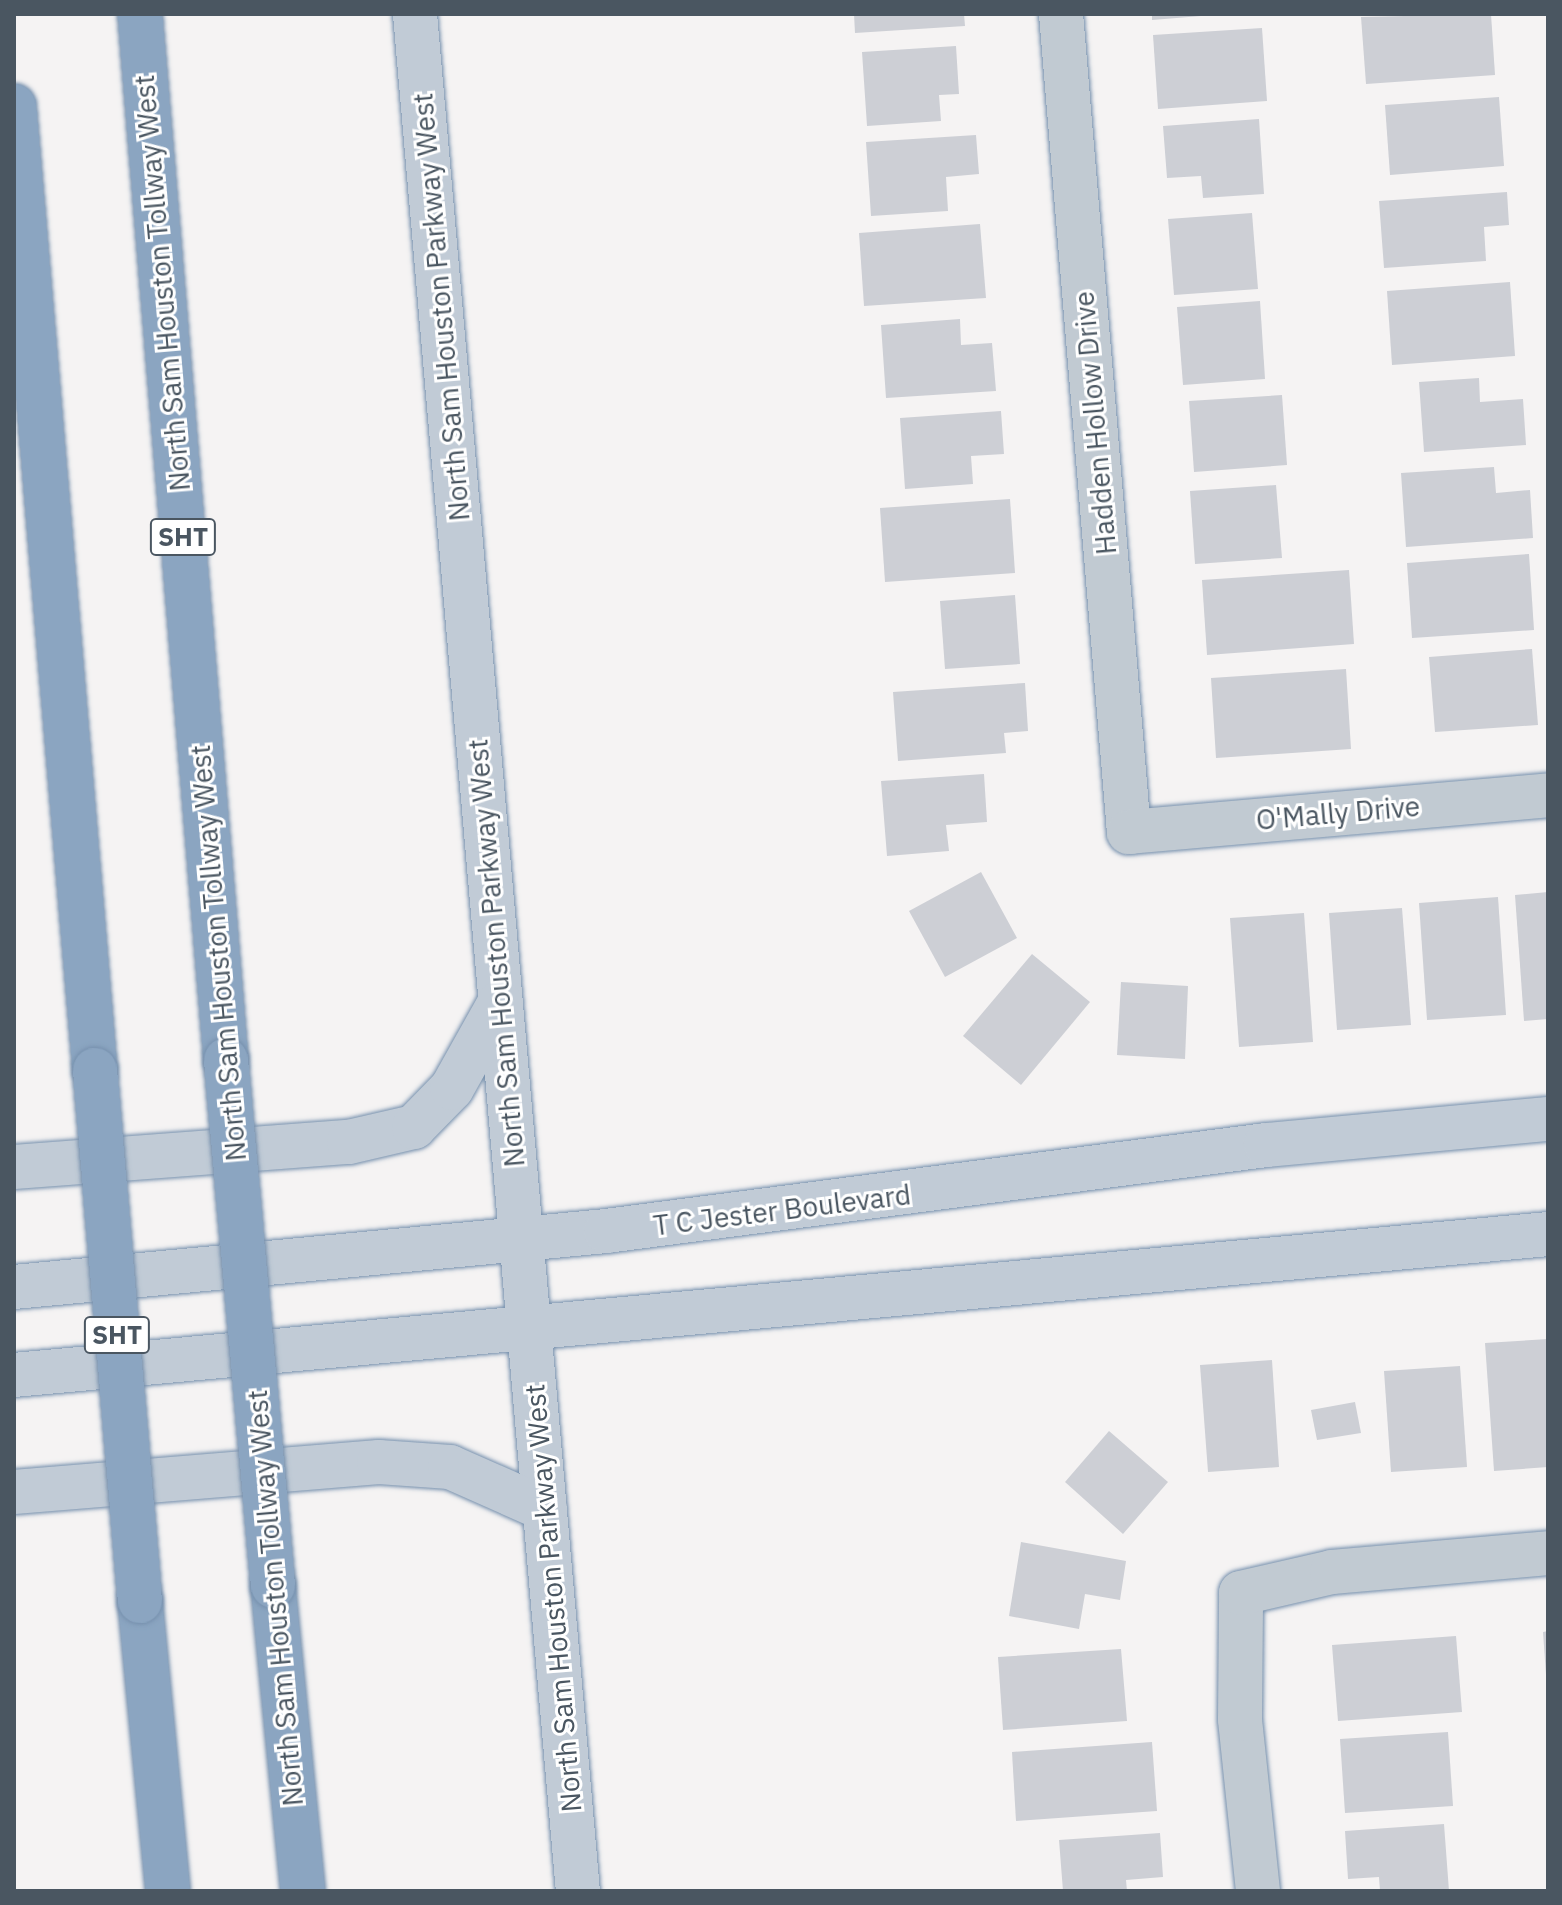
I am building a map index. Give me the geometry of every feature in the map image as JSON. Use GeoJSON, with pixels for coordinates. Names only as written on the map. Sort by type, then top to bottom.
{"type":"FeatureCollection","features":[{"type":"Feature","properties":{"kind":"highway","name":"North Sam Houston Tollway West"},"geometry":{"type":"LineString","coordinates":[[140,14],[226,1060],[303,1891]]}},
{"type":"Feature","properties":{"kind":"highway","name":"SHT"},"geometry":{"type":"LineString","coordinates":[[14,106],[140,1601],[168,1891]]}},
{"type":"Feature","properties":{"kind":"main road","name":"North Sam Houston Parkway West"},"geometry":{"type":"LineString","coordinates":[[415,14],[578,1891]]}},
{"type":"Feature","properties":{"kind":"main road"},"geometry":{"type":"LineString","coordinates":[[14,1167],[349,1142],[414,1127],[452,1088],[500,1002]]}},
{"type":"Feature","properties":{"kind":"main road","name":"T C Jester Boulevard"},"geometry":{"type":"LineString","coordinates":[[14,1287],[522,1239],[874,1200],[1266,1145],[1548,1119]]}},
{"type":"Feature","properties":{"kind":"main road"},"geometry":{"type":"LineString","coordinates":[[14,1375],[1548,1234]]}},
{"type":"Feature","properties":{"kind":"main road"},"geometry":{"type":"LineString","coordinates":[[14,1492],[379,1462],[450,1467],[545,1509]]}},
{"type":"Feature","properties":{"kind":"street","name":"Hadden Hollow Drive"},"geometry":{"type":"LineString","coordinates":[[1061,14],[1129,832]]}},
{"type":"Feature","properties":{"kind":"street","name":"O'Mally Drive"},"geometry":{"type":"LineString","coordinates":[[1129,832],[1548,795]]}},
{"type":"Feature","properties":{"kind":"street"},"geometry":{"type":"LineString","coordinates":[[1258,1891],[1240,1719],[1241,1593],[1332,1572],[1548,1553]]}},
{"type":"Feature","properties":{"kind":"building"},"geometry":{"type":"Polygon","coordinates":[[[854,14],[964,14],[965,26],[855,33],[854,14]]]}},
{"type":"Feature","properties":{"kind":"building"},"geometry":{"type":"Polygon","coordinates":[[[1152,14],[1201,14],[1201,16],[1152,20],[1152,14]]]}},
{"type":"Feature","properties":{"kind":"building"},"geometry":{"type":"Polygon","coordinates":[[[1491,14],[1495,75],[1366,84],[1361,17],[1491,14]]]}},
{"type":"Feature","properties":{"kind":"building"},"geometry":{"type":"Polygon","coordinates":[[[1262,28],[1267,101],[1158,109],[1153,35],[1262,28]]]}},
{"type":"Feature","properties":{"kind":"building"},"geometry":{"type":"Polygon","coordinates":[[[956,46],[959,94],[939,95],[941,121],[867,126],[862,52],[956,46]]]}},
{"type":"Feature","properties":{"kind":"building"},"geometry":{"type":"Polygon","coordinates":[[[1499,97],[1504,166],[1390,175],[1385,105],[1499,97]]]}},
{"type":"Feature","properties":{"kind":"building"},"geometry":{"type":"Polygon","coordinates":[[[1259,119],[1264,194],[1203,198],[1201,176],[1167,178],[1163,126],[1259,119]]]}},
{"type":"Feature","properties":{"kind":"building"},"geometry":{"type":"Polygon","coordinates":[[[976,135],[979,174],[946,177],[948,211],[871,216],[866,142],[976,135]]]}},
{"type":"Feature","properties":{"kind":"building"},"geometry":{"type":"Polygon","coordinates":[[[1507,192],[1509,225],[1484,227],[1486,261],[1384,268],[1379,201],[1507,192]]]}},
{"type":"Feature","properties":{"kind":"building"},"geometry":{"type":"Polygon","coordinates":[[[1252,213],[1258,289],[1174,295],[1168,219],[1252,213]]]}},
{"type":"Feature","properties":{"kind":"building"},"geometry":{"type":"Polygon","coordinates":[[[980,224],[986,298],[864,306],[859,233],[980,224]]]}},
{"type":"Feature","properties":{"kind":"building"},"geometry":{"type":"Polygon","coordinates":[[[1510,282],[1515,356],[1392,365],[1387,291],[1510,282]]]}},
{"type":"Feature","properties":{"kind":"building"},"geometry":{"type":"Polygon","coordinates":[[[1260,301],[1265,379],[1183,385],[1177,307],[1260,301]]]}},
{"type":"Feature","properties":{"kind":"building"},"geometry":{"type":"Polygon","coordinates":[[[960,319],[961,345],[992,343],[996,391],[886,398],[881,325],[960,319]]]}},
{"type":"Feature","properties":{"kind":"building"},"geometry":{"type":"Polygon","coordinates":[[[1479,378],[1480,402],[1523,399],[1526,445],[1424,452],[1419,382],[1479,378]]]}},
{"type":"Feature","properties":{"kind":"building"},"geometry":{"type":"Polygon","coordinates":[[[1282,395],[1287,465],[1194,472],[1189,401],[1282,395]]]}},
{"type":"Feature","properties":{"kind":"building"},"geometry":{"type":"Polygon","coordinates":[[[1001,411],[1004,454],[971,456],[973,484],[905,489],[900,418],[1001,411]]]}},
{"type":"Feature","properties":{"kind":"building"},"geometry":{"type":"Polygon","coordinates":[[[1494,467],[1496,493],[1530,490],[1533,538],[1406,547],[1401,473],[1494,467]]]}},
{"type":"Feature","properties":{"kind":"building"},"geometry":{"type":"Polygon","coordinates":[[[1276,485],[1282,558],[1195,564],[1190,491],[1276,485]]]}},
{"type":"Feature","properties":{"kind":"building"},"geometry":{"type":"Polygon","coordinates":[[[1010,499],[1015,573],[885,582],[880,508],[1010,499]]]}},
{"type":"Feature","properties":{"kind":"building"},"geometry":{"type":"Polygon","coordinates":[[[1529,554],[1534,630],[1412,638],[1407,563],[1529,554]]]}},
{"type":"Feature","properties":{"kind":"building"},"geometry":{"type":"Polygon","coordinates":[[[1349,570],[1354,644],[1207,655],[1202,580],[1349,570]]]}},
{"type":"Feature","properties":{"kind":"building"},"geometry":{"type":"Polygon","coordinates":[[[1015,595],[1020,664],[945,669],[940,601],[1015,595]]]}},
{"type":"Feature","properties":{"kind":"building"},"geometry":{"type":"Polygon","coordinates":[[[1532,649],[1538,725],[1435,732],[1429,657],[1532,649]]]}},
{"type":"Feature","properties":{"kind":"building"},"geometry":{"type":"Polygon","coordinates":[[[1346,669],[1351,749],[1216,758],[1211,678],[1346,669]]]}},
{"type":"Feature","properties":{"kind":"building"},"geometry":{"type":"Polygon","coordinates":[[[1025,683],[1028,731],[1004,733],[1006,753],[898,761],[893,692],[1025,683]]]}},
{"type":"Feature","properties":{"kind":"building"},"geometry":{"type":"Polygon","coordinates":[[[984,774],[987,822],[946,825],[949,851],[887,856],[881,781],[984,774]]]}},
{"type":"Feature","properties":{"kind":"building"},"geometry":{"type":"Polygon","coordinates":[[[981,872],[1017,938],[945,977],[909,911],[981,872]]]}},
{"type":"Feature","properties":{"kind":"building"},"geometry":{"type":"Polygon","coordinates":[[[1548,892],[1548,1019],[1524,1021],[1515,895],[1548,892]]]}},
{"type":"Feature","properties":{"kind":"building"},"geometry":{"type":"Polygon","coordinates":[[[1498,897],[1506,1015],[1427,1020],[1419,903],[1498,897]]]}},
{"type":"Feature","properties":{"kind":"building"},"geometry":{"type":"Polygon","coordinates":[[[1402,908],[1411,1025],[1337,1030],[1329,913],[1402,908]]]}},
{"type":"Feature","properties":{"kind":"building"},"geometry":{"type":"Polygon","coordinates":[[[1304,913],[1313,1042],[1239,1047],[1230,918],[1304,913]]]}},
{"type":"Feature","properties":{"kind":"building"},"geometry":{"type":"Polygon","coordinates":[[[1032,954],[1090,1002],[1021,1085],[963,1036],[1032,954]]]}},
{"type":"Feature","properties":{"kind":"building"},"geometry":{"type":"Polygon","coordinates":[[[1121,982],[1188,986],[1185,1059],[1117,1055],[1121,982]]]}},
{"type":"Feature","properties":{"kind":"building"},"geometry":{"type":"Polygon","coordinates":[[[1548,1339],[1548,1467],[1494,1471],[1485,1343],[1548,1339]]]}},
{"type":"Feature","properties":{"kind":"building"},"geometry":{"type":"Polygon","coordinates":[[[1272,1360],[1279,1467],[1208,1472],[1200,1365],[1272,1360]]]}},
{"type":"Feature","properties":{"kind":"building"},"geometry":{"type":"Polygon","coordinates":[[[1460,1366],[1467,1467],[1391,1472],[1384,1371],[1460,1366]]]}},
{"type":"Feature","properties":{"kind":"building"},"geometry":{"type":"Polygon","coordinates":[[[1355,1402],[1361,1433],[1317,1440],[1311,1410],[1355,1402]]]}},
{"type":"Feature","properties":{"kind":"building"},"geometry":{"type":"Polygon","coordinates":[[[1109,1431],[1168,1482],[1123,1534],[1065,1482],[1109,1431]]]}},
{"type":"Feature","properties":{"kind":"building"},"geometry":{"type":"Polygon","coordinates":[[[1021,1542],[1126,1561],[1120,1600],[1085,1594],[1079,1629],[1009,1616],[1021,1542]]]}},
{"type":"Feature","properties":{"kind":"building"},"geometry":{"type":"Polygon","coordinates":[[[1548,1631],[1548,1675],[1546,1675],[1543,1632],[1548,1631]]]}},
{"type":"Feature","properties":{"kind":"building"},"geometry":{"type":"Polygon","coordinates":[[[1456,1636],[1462,1712],[1338,1721],[1332,1645],[1456,1636]]]}},
{"type":"Feature","properties":{"kind":"building"},"geometry":{"type":"Polygon","coordinates":[[[1121,1649],[1127,1721],[1003,1730],[998,1657],[1121,1649]]]}},
{"type":"Feature","properties":{"kind":"building"},"geometry":{"type":"Polygon","coordinates":[[[1448,1732],[1453,1806],[1345,1813],[1340,1739],[1448,1732]]]}},
{"type":"Feature","properties":{"kind":"building"},"geometry":{"type":"Polygon","coordinates":[[[1152,1742],[1157,1811],[1016,1821],[1012,1752],[1152,1742]]]}},
{"type":"Feature","properties":{"kind":"building"},"geometry":{"type":"Polygon","coordinates":[[[1444,1824],[1449,1891],[1380,1891],[1379,1877],[1348,1879],[1345,1831],[1444,1824]]]}},
{"type":"Feature","properties":{"kind":"building"},"geometry":{"type":"Polygon","coordinates":[[[1160,1833],[1163,1877],[1126,1880],[1127,1891],[1063,1891],[1059,1840],[1160,1833]]]}}]}
